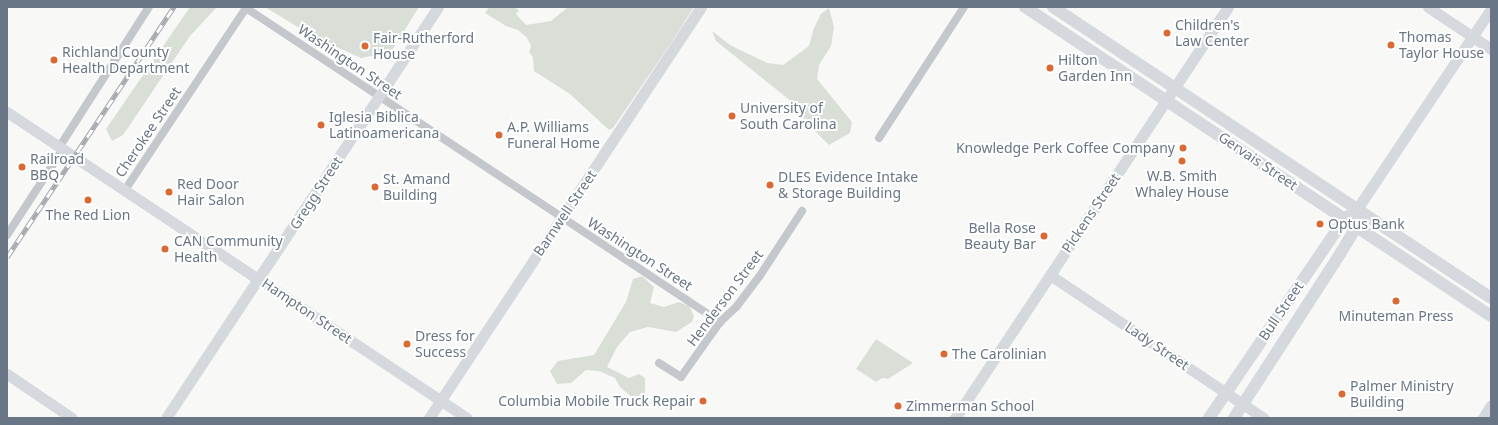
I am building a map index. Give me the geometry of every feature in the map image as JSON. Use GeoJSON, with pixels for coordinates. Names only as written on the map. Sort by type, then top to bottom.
{"type":"FeatureCollection","features":[{"type":"Feature","properties":{"kind":"main road","name":"Gervais Street"},"geometry":{"type":"LineString","coordinates":[[1025,7],[1491,316]]}},
{"type":"Feature","properties":{"kind":"main road","name":"Gervais Street"},"geometry":{"type":"LineString","coordinates":[[1053,7],[1491,298]]}},
{"type":"Feature","properties":{"kind":"main road","name":"Bull Street"},"geometry":{"type":"LineString","coordinates":[[1209,418],[1344,219],[1357,209]]}},
{"type":"Feature","properties":{"kind":"main road","name":"Bull Street"},"geometry":{"type":"LineString","coordinates":[[1234,418],[1356,227],[1357,209]]}},
{"type":"Feature","properties":{"kind":"street"},"geometry":{"type":"LineString","coordinates":[[7,234],[150,7]]}},
{"type":"Feature","properties":{"kind":"street","name":"Gregg Street"},"geometry":{"type":"LineString","coordinates":[[166,418],[438,7]]}},
{"type":"Feature","properties":{"kind":"street","name":"Barnwell Street"},"geometry":{"type":"LineString","coordinates":[[429,418],[702,7]]}},
{"type":"Feature","properties":{"kind":"street"},"geometry":{"type":"LineString","coordinates":[[879,138],[964,7]]}},
{"type":"Feature","properties":{"kind":"street","name":"Pickens Street"},"geometry":{"type":"LineString","coordinates":[[955,418],[1228,7]]}},
{"type":"Feature","properties":{"kind":"street"},"geometry":{"type":"LineString","coordinates":[[1428,7],[1491,49]]}},
{"type":"Feature","properties":{"kind":"street","name":"Washington Street"},"geometry":{"type":"LineString","coordinates":[[246,8],[379,98],[720,322]]}},
{"type":"Feature","properties":{"kind":"street","name":"Cherokee Street"},"geometry":{"type":"LineString","coordinates":[[125,190],[246,8]]}},
{"type":"Feature","properties":{"kind":"street","name":"Bull Street"},"geometry":{"type":"LineString","coordinates":[[1357,209],[1472,37],[1488,10]]}},
{"type":"Feature","properties":{"kind":"street","name":"Hampton Street"},"geometry":{"type":"LineString","coordinates":[[7,112],[467,418]]}},
{"type":"Feature","properties":{"kind":"street","name":"Henderson Street"},"geometry":{"type":"LineString","coordinates":[[660,363],[681,377],[720,322],[752,287],[802,211]]}},
{"type":"Feature","properties":{"kind":"street","name":"Lady Street"},"geometry":{"type":"LineString","coordinates":[[1050,275],[1264,418]]}},
{"type":"Feature","properties":{"kind":"street"},"geometry":{"type":"LineString","coordinates":[[7,374],[72,418]]}},
{"type":"Feature","properties":{"kind":"street"},"geometry":{"type":"LineString","coordinates":[[1483,418],[1491,406]]}},
{"type":"Feature","properties":{"kind":"shaded area"},"geometry":{"type":"Polygon","coordinates":[[[190,7],[217,7],[190,36],[123,135],[112,141],[106,129],[190,7]]]}},
{"type":"Feature","properties":{"kind":"shaded area"},"geometry":{"type":"Polygon","coordinates":[[[265,7],[419,7],[391,52],[361,58],[314,37],[265,7]]]}},
{"type":"Feature","properties":{"kind":"shaded area"},"geometry":{"type":"Polygon","coordinates":[[[489,7],[514,7],[519,10],[516,14],[526,25],[551,21],[568,7],[694,7],[613,128],[609,130],[570,94],[534,71],[533,57],[529,52],[531,46],[527,38],[518,30],[506,26],[485,13],[489,7]]]}},
{"type":"Feature","properties":{"kind":"shaded area"},"geometry":{"type":"Polygon","coordinates":[[[829,8],[834,27],[831,46],[819,65],[817,79],[852,122],[850,133],[829,145],[806,122],[797,106],[716,41],[712,31],[730,45],[767,63],[783,65],[809,46],[814,28],[821,14],[829,8]]]}},
{"type":"Feature","properties":{"kind":"shaded area"},"geometry":{"type":"Polygon","coordinates":[[[642,276],[654,287],[650,303],[664,307],[679,302],[689,306],[694,316],[692,322],[676,332],[648,327],[630,332],[617,347],[607,367],[629,378],[639,374],[645,378],[645,393],[633,398],[620,387],[615,378],[599,371],[586,370],[571,383],[557,384],[550,371],[558,361],[594,355],[626,302],[633,279],[642,276]]]}},
{"type":"Feature","properties":{"kind":"shaded area"},"geometry":{"type":"Polygon","coordinates":[[[876,339],[913,363],[888,379],[882,378],[876,382],[856,369],[876,339]]]}},
{"type":"Feature","properties":{"kind":"railway"},"geometry":{"type":"LineString","coordinates":[[7,257],[174,7]]}},
{"type":"Feature","properties":{"kind":"place","name":"Children's Law Center"},"geometry":{"type":"Point","coordinates":[1167,33]}},
{"type":"Feature","properties":{"kind":"place","name":"Thomas Taylor House"},"geometry":{"type":"Point","coordinates":[1391,45]}},
{"type":"Feature","properties":{"kind":"place","name":"Fair-Rutherford House"},"geometry":{"type":"Point","coordinates":[365,46]}},
{"type":"Feature","properties":{"kind":"place","name":"Richland County Health Department"},"geometry":{"type":"Point","coordinates":[54,60]}},
{"type":"Feature","properties":{"kind":"place","name":"Hilton Garden Inn"},"geometry":{"type":"Point","coordinates":[1050,68]}},
{"type":"Feature","properties":{"kind":"place","name":"University of South Carolina"},"geometry":{"type":"Point","coordinates":[732,116]}},
{"type":"Feature","properties":{"kind":"place","name":"Iglesia Biblica Latinoamericana"},"geometry":{"type":"Point","coordinates":[321,125]}},
{"type":"Feature","properties":{"kind":"place","name":"A.P. Williams Funeral Home"},"geometry":{"type":"Point","coordinates":[499,135]}},
{"type":"Feature","properties":{"kind":"place","name":"Knowledge Perk Coffee Company"},"geometry":{"type":"Point","coordinates":[1183,148]}},
{"type":"Feature","properties":{"kind":"place","name":"W.B. Smith Whaley House"},"geometry":{"type":"Point","coordinates":[1182,161]}},
{"type":"Feature","properties":{"kind":"place","name":"Railroad BBQ"},"geometry":{"type":"Point","coordinates":[22,167]}},
{"type":"Feature","properties":{"kind":"place","name":"DLES Evidence Intake & Storage Building"},"geometry":{"type":"Point","coordinates":[770,185]}},
{"type":"Feature","properties":{"kind":"place","name":"St. Amand Building"},"geometry":{"type":"Point","coordinates":[375,187]}},
{"type":"Feature","properties":{"kind":"place","name":"Red Door Hair Salon"},"geometry":{"type":"Point","coordinates":[169,192]}},
{"type":"Feature","properties":{"kind":"place","name":"The Red Lion"},"geometry":{"type":"Point","coordinates":[88,200]}},
{"type":"Feature","properties":{"kind":"place","name":"Optus Bank"},"geometry":{"type":"Point","coordinates":[1320,224]}},
{"type":"Feature","properties":{"kind":"place","name":"Bella Rose Beauty Bar"},"geometry":{"type":"Point","coordinates":[1044,236]}},
{"type":"Feature","properties":{"kind":"place","name":"CAN Community Health"},"geometry":{"type":"Point","coordinates":[165,249]}},
{"type":"Feature","properties":{"kind":"place","name":"Minuteman Press"},"geometry":{"type":"Point","coordinates":[1396,301]}},
{"type":"Feature","properties":{"kind":"place","name":"Dress for Success"},"geometry":{"type":"Point","coordinates":[407,344]}},
{"type":"Feature","properties":{"kind":"place","name":"The Carolinian"},"geometry":{"type":"Point","coordinates":[944,354]}},
{"type":"Feature","properties":{"kind":"place","name":"Palmer Ministry Building"},"geometry":{"type":"Point","coordinates":[1342,394]}},
{"type":"Feature","properties":{"kind":"place","name":"Columbia Mobile Truck Repair"},"geometry":{"type":"Point","coordinates":[703,401]}},
{"type":"Feature","properties":{"kind":"place","name":"Zimmerman School"},"geometry":{"type":"Point","coordinates":[898,406]}}]}
